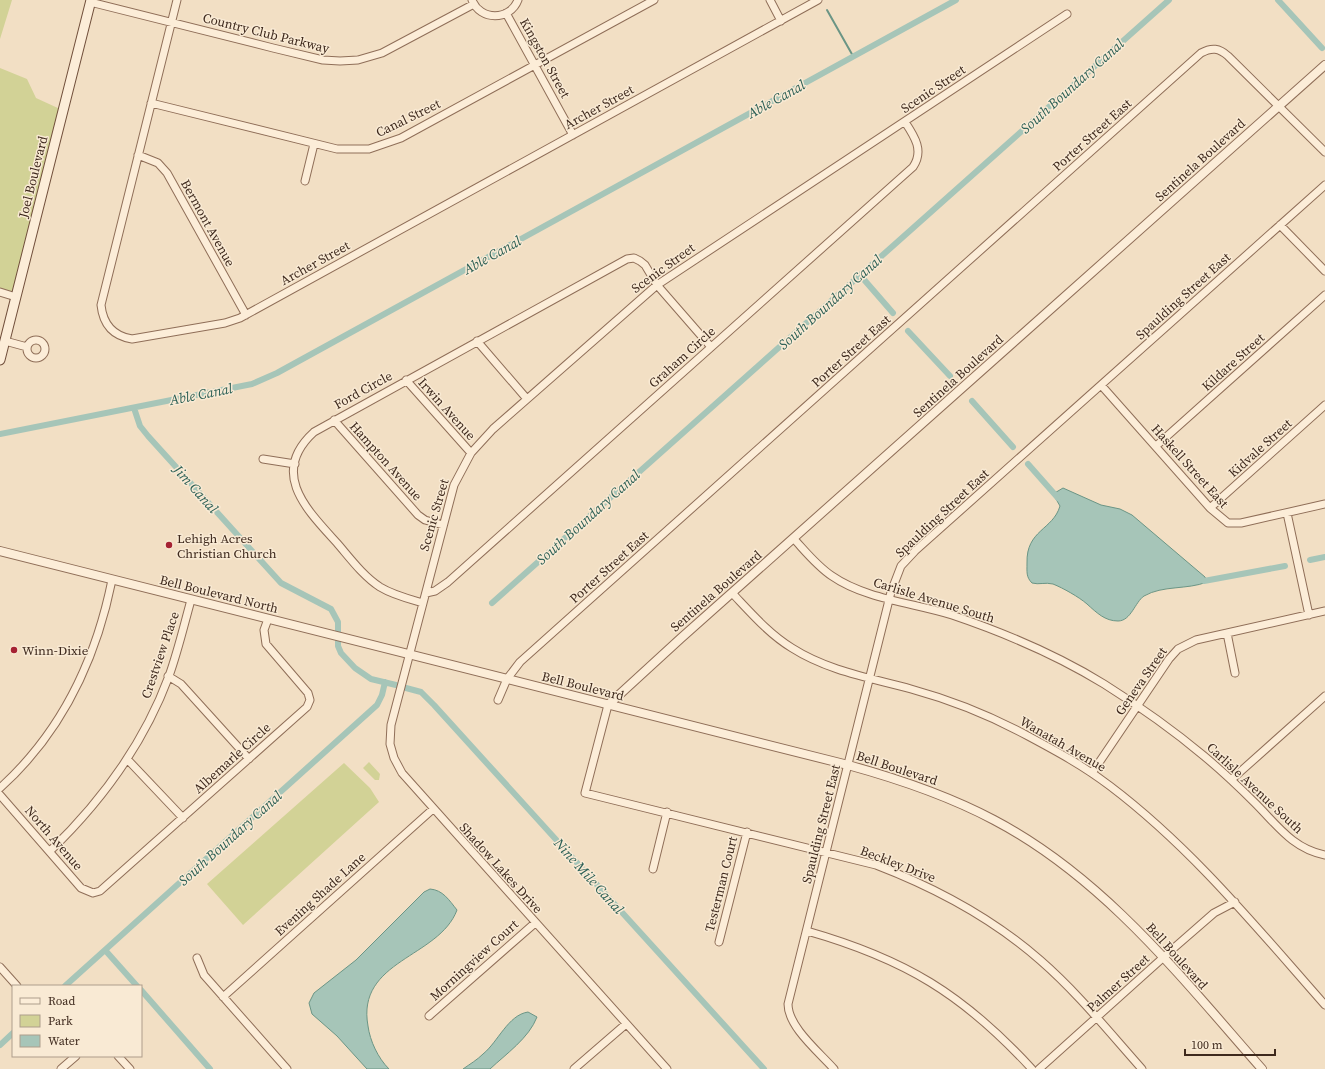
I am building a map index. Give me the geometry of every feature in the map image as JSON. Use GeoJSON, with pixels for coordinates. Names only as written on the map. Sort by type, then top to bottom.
{"type":"FeatureCollection","features":[{"type":"Feature","properties":{"kind":"main road","name":"Joel Boulevard"},"geometry":{"type":"LineString","coordinates":[[0,360],[90,1]]}},
{"type":"Feature","properties":{"kind":"street","name":"Archer Street"},"geometry":{"type":"LineString","coordinates":[[177,0],[102,297],[102,312],[108,326],[117,335],[125,338],[140,339],[225,323],[246,315],[818,0]]}},
{"type":"Feature","properties":{"kind":"street"},"geometry":{"type":"LineString","coordinates":[[506,13],[512,9],[518,0]]}},
{"type":"Feature","properties":{"kind":"street","name":"Canal Street"},"geometry":{"type":"LineString","coordinates":[[151,103],[314,144],[345,150],[361,150],[382,146],[401,138],[654,0]]}},
{"type":"Feature","properties":{"kind":"street"},"geometry":{"type":"LineString","coordinates":[[770,0],[781,21]]}},
{"type":"Feature","properties":{"kind":"street","name":"Country Club Parkway"},"geometry":{"type":"LineString","coordinates":[[90,1],[323,60],[349,61],[382,53],[473,2],[485,14],[499,16],[506,13]]}},
{"type":"Feature","properties":{"kind":"street","name":"Kingston Street"},"geometry":{"type":"LineString","coordinates":[[506,13],[573,135]]}},
{"type":"Feature","properties":{"kind":"street","name":"Scenic Street"},"geometry":{"type":"LineString","coordinates":[[409,654],[454,484],[471,453],[493,429],[657,285],[1067,14]]}},
{"type":"Feature","properties":{"kind":"street","name":"Porter Street East"},"geometry":{"type":"LineString","coordinates":[[498,700],[506,679],[520,662],[1190,62],[1208,50],[1216,49],[1228,56],[1278,107]]}},
{"type":"Feature","properties":{"kind":"street","name":"Sentinela Boulevard"},"geometry":{"type":"LineString","coordinates":[[608,705],[1325,65]]}},
{"type":"Feature","properties":{"kind":"street"},"geometry":{"type":"LineString","coordinates":[[1278,107],[1325,152]]}},
{"type":"Feature","properties":{"kind":"street","name":"Graham Circle"},"geometry":{"type":"LineString","coordinates":[[426,593],[435,591],[448,582],[913,167],[917,161],[918,146],[904,122]]}},
{"type":"Feature","properties":{"kind":"street"},"geometry":{"type":"LineString","coordinates":[[304,181],[314,144]]}},
{"type":"Feature","properties":{"kind":"street","name":"Bermont Avenue"},"geometry":{"type":"LineString","coordinates":[[138,155],[158,163],[167,173],[246,315]]}},
{"type":"Feature","properties":{"kind":"street","name":"Spaulding Street East"},"geometry":{"type":"LineString","coordinates":[[834,1069],[794,1024],[788,1012],[788,1004],[890,598],[898,572],[905,561],[1325,185]]}},
{"type":"Feature","properties":{"kind":"street"},"geometry":{"type":"LineString","coordinates":[[1280,225],[1325,271]]}},
{"type":"Feature","properties":{"kind":"street","name":"Ford Circle"},"geometry":{"type":"LineString","coordinates":[[423,603],[389,592],[374,583],[304,505],[297,489],[295,464],[296,456],[304,441],[314,432],[334,420],[627,259],[635,259],[645,266],[657,285]]}},
{"type":"Feature","properties":{"kind":"street"},"geometry":{"type":"LineString","coordinates":[[657,285],[711,347]]}},
{"type":"Feature","properties":{"kind":"street"},"geometry":{"type":"LineString","coordinates":[[0,292],[16,297]]}},
{"type":"Feature","properties":{"kind":"street","name":"Kildare Street"},"geometry":{"type":"LineString","coordinates":[[1156,446],[1325,295]]}},
{"type":"Feature","properties":{"kind":"street"},"geometry":{"type":"LineString","coordinates":[[5,341],[27,347]]}},
{"type":"Feature","properties":{"kind":"street"},"geometry":{"type":"LineString","coordinates":[[477,341],[527,399]]}},
{"type":"Feature","properties":{"kind":"street","name":"Irwin Avenue"},"geometry":{"type":"LineString","coordinates":[[406,380],[471,453]]}},
{"type":"Feature","properties":{"kind":"street","name":"Haskell Street East"},"geometry":{"type":"LineString","coordinates":[[1101,385],[1210,508],[1222,519],[1234,524],[1325,504]]}},
{"type":"Feature","properties":{"kind":"street","name":"Kidvale Street"},"geometry":{"type":"LineString","coordinates":[[1210,508],[1325,405]]}},
{"type":"Feature","properties":{"kind":"street","name":"Hampton Avenue"},"geometry":{"type":"LineString","coordinates":[[334,420],[418,515],[425,520],[443,526]]}},
{"type":"Feature","properties":{"kind":"street"},"geometry":{"type":"LineString","coordinates":[[262,459],[295,464]]}},
{"type":"Feature","properties":{"kind":"street"},"geometry":{"type":"LineString","coordinates":[[1287,513],[1309,615]]}},
{"type":"Feature","properties":{"kind":"street","name":"Carlisle Avenue South"},"geometry":{"type":"LineString","coordinates":[[794,539],[819,566],[833,577],[854,588],[940,612],[1012,637],[1082,671],[1138,706],[1179,735],[1231,780],[1291,840],[1310,851],[1325,855]]}},
{"type":"Feature","properties":{"kind":"street","name":"Bell Boulevard North"},"geometry":{"type":"LineString","coordinates":[[0,551],[432,660]]}},
{"type":"Feature","properties":{"kind":"street"},"geometry":{"type":"LineString","coordinates":[[0,788],[41,744],[77,687],[97,640],[112,580]]}},
{"type":"Feature","properties":{"kind":"street","name":"Wanatah Avenue"},"geometry":{"type":"LineString","coordinates":[[732,593],[768,631],[793,649],[820,663],[938,697],[997,720],[1054,750],[1092,773],[1161,828],[1192,857],[1235,902],[1325,1004]]}},
{"type":"Feature","properties":{"kind":"street","name":"Crestview Place"},"geometry":{"type":"LineString","coordinates":[[50,851],[97,800],[127,759],[155,708],[168,676],[191,600]]}},
{"type":"Feature","properties":{"kind":"street","name":"Geneva Street"},"geometry":{"type":"LineString","coordinates":[[1092,773],[1169,659],[1178,649],[1196,640],[1325,611]]}},
{"type":"Feature","properties":{"kind":"street","name":"Albemarle Circle"},"geometry":{"type":"LineString","coordinates":[[93,893],[100,892],[307,707],[310,700],[308,694],[266,644],[264,630],[268,619]]}},
{"type":"Feature","properties":{"kind":"street"},"geometry":{"type":"LineString","coordinates":[[1227,632],[1235,673]]}},
{"type":"Feature","properties":{"kind":"street","name":"Shadow Lakes Drive"},"geometry":{"type":"LineString","coordinates":[[409,654],[391,725],[390,744],[402,773],[667,1069]]}},
{"type":"Feature","properties":{"kind":"street","name":"Bell Boulevard"},"geometry":{"type":"LineString","coordinates":[[432,660],[848,765],[894,778],[967,806],[1015,831],[1086,882],[1129,921],[1164,958],[1262,1069]]}},
{"type":"Feature","properties":{"kind":"street"},"geometry":{"type":"LineString","coordinates":[[168,676],[181,684],[249,759]]}},
{"type":"Feature","properties":{"kind":"street"},"geometry":{"type":"LineString","coordinates":[[1231,780],[1325,696]]}},
{"type":"Feature","properties":{"kind":"street","name":"Beckley Drive"},"geometry":{"type":"LineString","coordinates":[[608,705],[585,792],[826,852],[876,866],[903,876],[951,898],[1014,939],[1041,960],[1072,991],[1142,1069]]}},
{"type":"Feature","properties":{"kind":"street"},"geometry":{"type":"LineString","coordinates":[[127,759],[183,818]]}},
{"type":"Feature","properties":{"kind":"street","name":"North Avenue"},"geometry":{"type":"LineString","coordinates":[[0,795],[82,888],[93,893]]}},
{"type":"Feature","properties":{"kind":"street","name":"Evening Shade Lane"},"geometry":{"type":"LineString","coordinates":[[223,997],[433,809]]}},
{"type":"Feature","properties":{"kind":"street"},"geometry":{"type":"LineString","coordinates":[[652,869],[667,812]]}},
{"type":"Feature","properties":{"kind":"street","name":"Testerman Court"},"geometry":{"type":"LineString","coordinates":[[719,942],[747,832]]}},
{"type":"Feature","properties":{"kind":"street","name":"Palmer Street"},"geometry":{"type":"LineString","coordinates":[[1039,1069],[1214,913],[1235,902]]}},
{"type":"Feature","properties":{"kind":"street","name":"Morningview Court"},"geometry":{"type":"LineString","coordinates":[[429,1016],[535,922]]}},
{"type":"Feature","properties":{"kind":"street"},"geometry":{"type":"LineString","coordinates":[[807,932],[857,946],[881,956],[932,982],[991,1026],[1032,1069]]}},
{"type":"Feature","properties":{"kind":"street"},"geometry":{"type":"LineString","coordinates":[[197,958],[204,975],[287,1069]]}},
{"type":"Feature","properties":{"kind":"street"},"geometry":{"type":"LineString","coordinates":[[0,967],[16,985]]}},
{"type":"Feature","properties":{"kind":"street"},"geometry":{"type":"LineString","coordinates":[[574,1069],[626,1024]]}},
{"type":"Feature","properties":{"kind":"street"},"geometry":{"type":"LineString","coordinates":[[61,1069],[75,1057]]}},
{"type":"Feature","properties":{"kind":"street"},"geometry":{"type":"LineString","coordinates":[[119,1057],[130,1069]]}},
{"type":"Feature","properties":{"kind":"green space"},"geometry":{"type":"Polygon","coordinates":[[[0,0],[12,0],[0,39],[0,0]]]}},
{"type":"Feature","properties":{"kind":"green space"},"geometry":{"type":"Polygon","coordinates":[[[0,68],[27,79],[36,98],[60,109],[14,293],[0,290],[0,68]]]}},
{"type":"Feature","properties":{"kind":"green space"},"geometry":{"type":"Polygon","coordinates":[[[369,762],[380,774],[379,780],[375,780],[363,768],[369,762]]]}},
{"type":"Feature","properties":{"kind":"green space"},"geometry":{"type":"Polygon","coordinates":[[[344,763],[370,788],[379,802],[243,925],[207,884],[344,763]]]}},
{"type":"Feature","properties":{"kind":"water"},"geometry":{"type":"Polygon","coordinates":[[[1063,488],[1101,505],[1120,509],[1132,515],[1205,577],[1207,582],[1191,586],[1159,590],[1144,596],[1130,615],[1118,621],[1109,620],[1101,616],[1080,598],[1053,584],[1032,583],[1027,574],[1028,552],[1035,537],[1057,514],[1060,506],[1053,494],[1063,488]]]}},
{"type":"Feature","properties":{"kind":"water"},"geometry":{"type":"Polygon","coordinates":[[[430,889],[442,893],[457,910],[448,926],[434,939],[386,973],[374,987],[368,1004],[368,1026],[375,1049],[381,1060],[389,1069],[367,1069],[337,1036],[312,1014],[309,1003],[314,993],[356,960],[424,892],[430,889]]]}},
{"type":"Feature","properties":{"kind":"water"},"geometry":{"type":"Polygon","coordinates":[[[528,1012],[537,1017],[529,1032],[490,1069],[463,1069],[488,1049],[509,1023],[521,1014],[528,1012]]]}},
{"type":"Feature","properties":{"kind":"waterway","name":"Able Canal"},"geometry":{"type":"LineString","coordinates":[[0,434],[252,384],[277,373],[956,0]]}},
{"type":"Feature","properties":{"kind":"waterway","name":"South Boundary Canal"},"geometry":{"type":"LineString","coordinates":[[492,603],[1169,0]]}},
{"type":"Feature","properties":{"kind":"waterway"},"geometry":{"type":"LineString","coordinates":[[1278,0],[1322,48]]}},
{"type":"Feature","properties":{"kind":"waterway"},"geometry":{"type":"LineString","coordinates":[[827,10],[853,56]]}},
{"type":"Feature","properties":{"kind":"waterway"},"geometry":{"type":"LineString","coordinates":[[860,275],[893,313]]}},
{"type":"Feature","properties":{"kind":"waterway"},"geometry":{"type":"LineString","coordinates":[[908,331],[950,376]]}},
{"type":"Feature","properties":{"kind":"waterway"},"geometry":{"type":"LineString","coordinates":[[972,401],[1013,447]]}},
{"type":"Feature","properties":{"kind":"waterway","name":"Jim Canal"},"geometry":{"type":"LineString","coordinates":[[134,408],[140,426],[148,436],[281,583],[331,609],[338,622],[338,646],[341,653],[355,668],[371,679],[396,685]]}},
{"type":"Feature","properties":{"kind":"waterway"},"geometry":{"type":"LineString","coordinates":[[1028,464],[1058,498]]}},
{"type":"Feature","properties":{"kind":"waterway"},"geometry":{"type":"LineString","coordinates":[[1310,560],[1325,557]]}},
{"type":"Feature","properties":{"kind":"waterway"},"geometry":{"type":"LineString","coordinates":[[1204,581],[1285,566]]}},
{"type":"Feature","properties":{"kind":"waterway","name":"South Boundary Canal"},"geometry":{"type":"LineString","coordinates":[[66,985],[377,705],[382,695],[385,682]]}},
{"type":"Feature","properties":{"kind":"waterway","name":"Nine Mile Canal"},"geometry":{"type":"LineString","coordinates":[[406,688],[421,692],[434,705],[764,1069]]}},
{"type":"Feature","properties":{"kind":"waterway"},"geometry":{"type":"LineString","coordinates":[[105,950],[136,985]]}},
{"type":"Feature","properties":{"kind":"waterway"},"geometry":{"type":"LineString","coordinates":[[142,991],[210,1069]]}},
{"type":"Feature","properties":{"kind":"waterway","name":"South Boundary Canal"},"geometry":{"type":"LineString","coordinates":[[0,1045],[12,1034]]}},
{"type":"Feature","properties":{"kind":"place","name":"Lehigh Acres Christian Church"},"geometry":{"type":"Point","coordinates":[169,545]}},
{"type":"Feature","properties":{"kind":"place","name":"Winn-Dixie"},"geometry":{"type":"Point","coordinates":[14,650]}}]}
